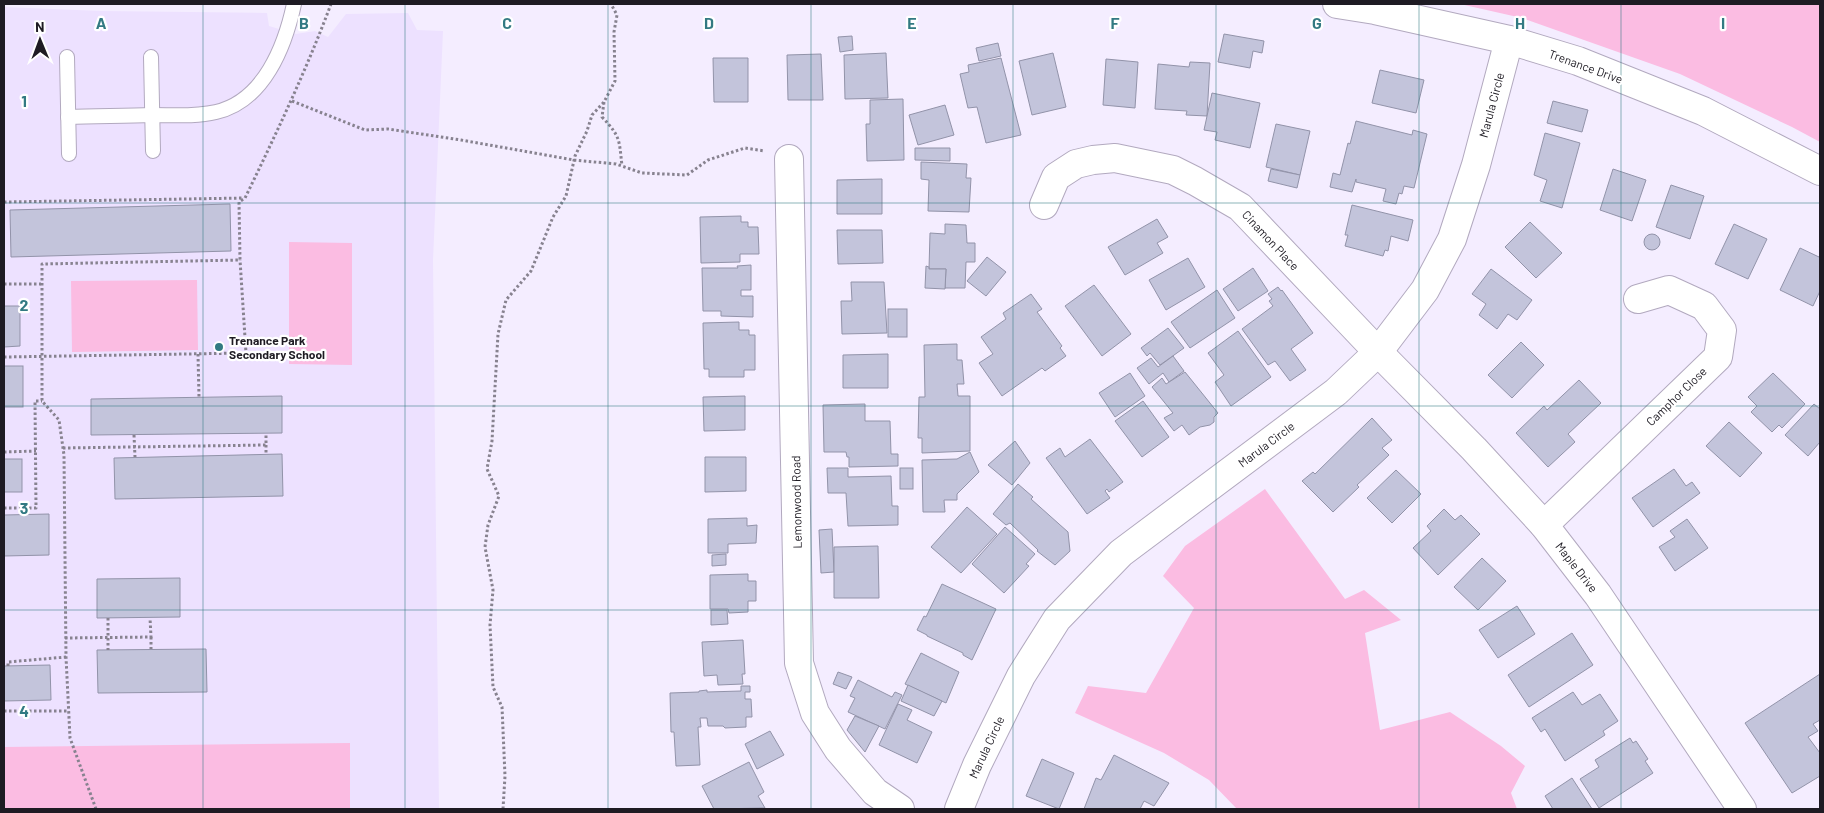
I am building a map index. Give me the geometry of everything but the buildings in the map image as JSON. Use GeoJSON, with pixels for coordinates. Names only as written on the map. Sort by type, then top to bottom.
{"type":"FeatureCollection","features":[{"type":"Feature","properties":{"kind":"street","name":"Trenance Drive"},"geometry":{"type":"LineString","coordinates":[[1337,4],[1376,10],[1509,40],[1578,61],[1703,111],[1820,171]]}},
{"type":"Feature","properties":{"kind":"street","name":"Marula Circle"},"geometry":{"type":"LineString","coordinates":[[959,809],[977,765],[1021,676],[1057,619],[1120,553],[1336,392],[1378,352],[1425,290],[1452,239],[1476,165],[1509,40]]}},
{"type":"Feature","properties":{"kind":"street","name":"Cinamon Place"},"geometry":{"type":"LineString","coordinates":[[1044,205],[1056,177],[1076,164],[1115,158],[1173,170],[1240,207],[1378,352]]}},
{"type":"Feature","properties":{"kind":"street","name":"Lemonwood Road"},"geometry":{"type":"LineString","coordinates":[[789,159],[799,664],[815,713],[838,749],[874,792],[900,809]]}},
{"type":"Feature","properties":{"kind":"street","name":"Camphor Close"},"geometry":{"type":"LineString","coordinates":[[1544,525],[1718,357],[1722,330],[1704,306],[1669,290],[1638,299]]}},
{"type":"Feature","properties":{"kind":"street","name":"Maple Drive"},"geometry":{"type":"LineString","coordinates":[[1378,352],[1474,449],[1544,525],[1598,595],[1742,809]]}},
{"type":"Feature","properties":{"kind":"lane"},"geometry":{"type":"LineString","coordinates":[[68,117],[197,116],[219,112],[240,102],[257,87],[270,70],[281,48],[290,23],[294,4]]}},
{"type":"Feature","properties":{"kind":"lane"},"geometry":{"type":"LineString","coordinates":[[67,57],[69,154]]}},
{"type":"Feature","properties":{"kind":"lane"},"geometry":{"type":"LineString","coordinates":[[151,57],[153,151]]}},
{"type":"Feature","properties":{"kind":"path"},"geometry":{"type":"LineString","coordinates":[[4,358],[246,353],[240,260],[239,202],[245,198],[292,101],[315,48],[331,4]]}},
{"type":"Feature","properties":{"kind":"path"},"geometry":{"type":"LineString","coordinates":[[503,809],[505,776],[502,707],[493,687],[490,625],[493,590],[486,547],[488,525],[499,496],[487,469],[492,441],[498,334],[506,300],[531,271],[553,217],[566,196],[574,160],[592,115],[604,102],[615,81],[614,32],[617,15],[612,4]]}},
{"type":"Feature","properties":{"kind":"path"},"geometry":{"type":"LineString","coordinates":[[292,101],[364,130],[388,129],[461,140],[574,160],[616,164],[642,173],[687,175],[708,160],[744,148],[764,150],[789,159]]}},
{"type":"Feature","properties":{"kind":"path"},"geometry":{"type":"LineString","coordinates":[[604,102],[602,117],[620,142],[622,166]]}},
{"type":"Feature","properties":{"kind":"path"},"geometry":{"type":"LineString","coordinates":[[4,202],[245,198]]}},
{"type":"Feature","properties":{"kind":"path"},"geometry":{"type":"LineString","coordinates":[[96,809],[70,738],[65,638],[63,448],[59,420],[42,401],[42,264],[240,260]]}},
{"type":"Feature","properties":{"kind":"path"},"geometry":{"type":"LineString","coordinates":[[4,284],[41,284]]}},
{"type":"Feature","properties":{"kind":"path"},"geometry":{"type":"LineString","coordinates":[[198,354],[199,397]]}},
{"type":"Feature","properties":{"kind":"path"},"geometry":{"type":"LineString","coordinates":[[4,508],[36,508],[35,401],[42,401]]}},
{"type":"Feature","properties":{"kind":"path"},"geometry":{"type":"LineString","coordinates":[[266,433],[266,454]]}},
{"type":"Feature","properties":{"kind":"path"},"geometry":{"type":"LineString","coordinates":[[134,435],[135,457]]}},
{"type":"Feature","properties":{"kind":"path"},"geometry":{"type":"LineString","coordinates":[[63,448],[266,445]]}},
{"type":"Feature","properties":{"kind":"path"},"geometry":{"type":"LineString","coordinates":[[4,452],[36,451]]}},
{"type":"Feature","properties":{"kind":"path"},"geometry":{"type":"LineString","coordinates":[[108,618],[108,650]]}},
{"type":"Feature","properties":{"kind":"path"},"geometry":{"type":"LineString","coordinates":[[150,618],[151,650]]}},
{"type":"Feature","properties":{"kind":"path"},"geometry":{"type":"LineString","coordinates":[[65,638],[151,637]]}},
{"type":"Feature","properties":{"kind":"path"},"geometry":{"type":"LineString","coordinates":[[8,666],[8,662],[66,657]]}},
{"type":"Feature","properties":{"kind":"path"},"geometry":{"type":"LineString","coordinates":[[4,711],[69,710]]}},
{"type":"Feature","properties":{"kind":"shaded area"},"geometry":{"type":"Polygon","coordinates":[[[1460,4],[1820,4],[1820,142],[1680,74],[1522,18],[1460,4]]]}},
{"type":"Feature","properties":{"kind":"shaded area","name":"Trenance Park Secondary School"},"geometry":{"type":"Polygon","coordinates":[[[4,7],[101,11],[267,13],[269,26],[296,34],[315,31],[328,37],[346,14],[408,13],[417,30],[443,31],[433,260],[439,809],[4,809],[4,7]]]}},
{"type":"Feature","properties":{"kind":"shaded area"},"geometry":{"type":"Polygon","coordinates":[[[289,242],[352,243],[352,365],[289,364],[289,242]]]}},
{"type":"Feature","properties":{"kind":"shaded area"},"geometry":{"type":"Polygon","coordinates":[[[197,280],[198,350],[72,352],[71,281],[197,280]]]}},
{"type":"Feature","properties":{"kind":"shaded area"},"geometry":{"type":"Polygon","coordinates":[[[1265,489],[1345,599],[1364,590],[1401,620],[1365,633],[1380,730],[1450,712],[1501,746],[1525,766],[1511,793],[1517,809],[1237,809],[1209,780],[1164,753],[1075,713],[1088,686],[1146,693],[1194,608],[1163,576],[1185,546],[1265,489]]]}},
{"type":"Feature","properties":{"kind":"shaded area"},"geometry":{"type":"Polygon","coordinates":[[[350,743],[350,809],[4,809],[4,747],[350,743]]]}},
{"type":"Feature","properties":{"kind":"place","name":"Trenance Park Secondary School"},"geometry":{"type":"Point","coordinates":[219,347]}}]}
